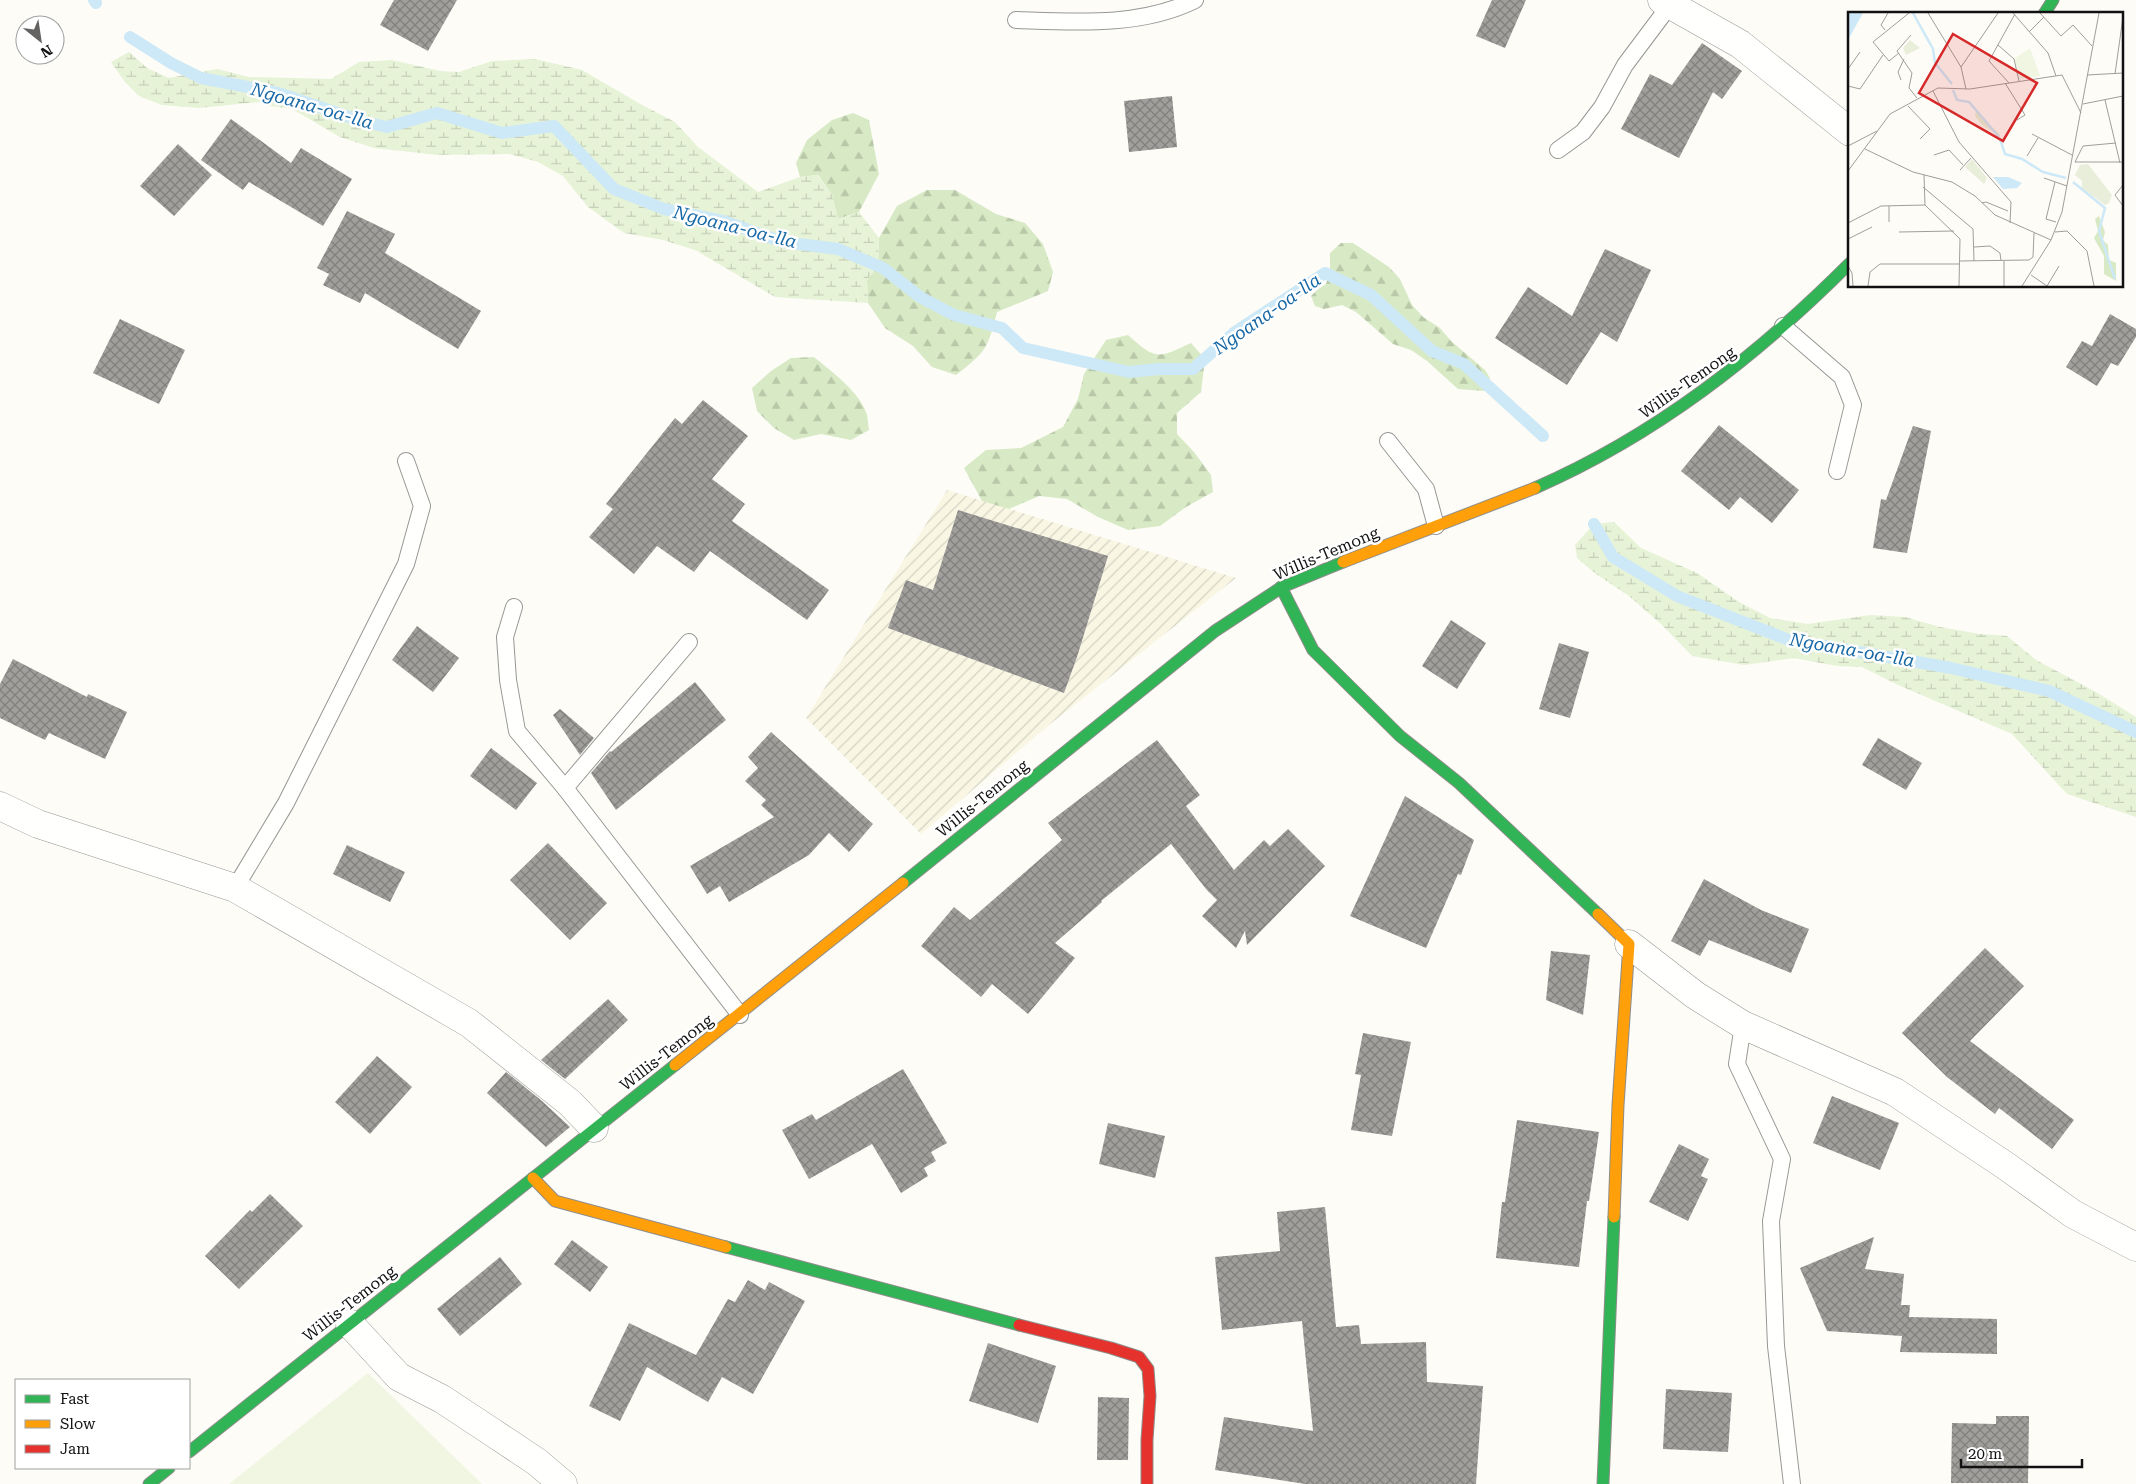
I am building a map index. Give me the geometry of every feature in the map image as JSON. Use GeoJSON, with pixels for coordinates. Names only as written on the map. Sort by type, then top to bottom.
{"type":"FeatureCollection","features":[{"type":"Feature","properties":{"kind":"main road"},"geometry":{"type":"LineString","coordinates":[[2045,12],[2052,0]]}},
{"type":"Feature","properties":{"kind":"main road","name":"Willis-Temong"},"geometry":{"type":"LineString","coordinates":[[190,1451],[594,1128],[740,1014],[1215,631],[1281,587],[1515,496],[1612,451],[1676,412],[1752,356],[1825,289],[1848,265]]}},
{"type":"Feature","properties":{"kind":"main road"},"geometry":{"type":"LineString","coordinates":[[1281,587],[1313,650],[1400,736],[1459,782],[1629,944],[1618,1105],[1603,1484]]}},
{"type":"Feature","properties":{"kind":"main road"},"geometry":{"type":"LineString","coordinates":[[533,1178],[555,1201],[1139,1357],[1148,1369],[1150,1396],[1147,1484]]}},
{"type":"Feature","properties":{"kind":"main road"},"geometry":{"type":"LineString","coordinates":[[149,1484],[168,1469]]}},
{"type":"Feature","properties":{"kind":"street"},"geometry":{"type":"LineString","coordinates":[[1666,2],[1740,44],[1848,130]]}},
{"type":"Feature","properties":{"kind":"street"},"geometry":{"type":"LineString","coordinates":[[0,806],[38,824],[235,888],[469,1023],[570,1103],[594,1128]]}},
{"type":"Feature","properties":{"kind":"street"},"geometry":{"type":"LineString","coordinates":[[1629,944],[1695,996],[1743,1025],[1896,1092],[2073,1214],[2136,1248]]}},
{"type":"Feature","properties":{"kind":"street"},"geometry":{"type":"LineString","coordinates":[[350,1324],[399,1377],[442,1399],[537,1462],[563,1484]]}},
{"type":"Feature","properties":{"kind":"lane"},"geometry":{"type":"LineString","coordinates":[[1016,20],[1076,22],[1149,17],[1177,9],[1195,0]]}},
{"type":"Feature","properties":{"kind":"lane"},"geometry":{"type":"LineString","coordinates":[[1558,150],[1583,132],[1602,107],[1625,66],[1666,2]]}},
{"type":"Feature","properties":{"kind":"lane"},"geometry":{"type":"LineString","coordinates":[[1783,326],[1842,377],[1853,405],[1837,471]]}},
{"type":"Feature","properties":{"kind":"lane"},"geometry":{"type":"LineString","coordinates":[[1388,442],[1426,489],[1436,526]]}},
{"type":"Feature","properties":{"kind":"lane"},"geometry":{"type":"LineString","coordinates":[[235,888],[286,803],[406,564],[422,506],[406,461]]}},
{"type":"Feature","properties":{"kind":"lane"},"geometry":{"type":"LineString","coordinates":[[514,607],[505,637],[508,680],[517,732],[565,788],[740,1014]]}},
{"type":"Feature","properties":{"kind":"lane"},"geometry":{"type":"LineString","coordinates":[[565,788],[689,642]]}},
{"type":"Feature","properties":{"kind":"lane"},"geometry":{"type":"LineString","coordinates":[[1743,1025],[1737,1064],[1782,1159],[1771,1221],[1776,1346],[1792,1484]]}},
{"type":"Feature","properties":{"kind":"shaded area"},"geometry":{"type":"Polygon","coordinates":[[[947,490],[1236,578],[1049,725],[921,834],[806,718],[947,490]]]}},
{"type":"Feature","properties":{"kind":"green space"},"geometry":{"type":"Polygon","coordinates":[[[129,52],[147,68],[169,78],[217,69],[249,77],[331,79],[359,62],[392,60],[440,71],[459,72],[492,61],[535,59],[582,70],[675,122],[698,147],[758,192],[800,177],[817,175],[832,195],[838,219],[859,212],[879,238],[878,266],[867,280],[868,303],[775,297],[695,250],[663,240],[624,233],[588,207],[563,176],[538,162],[509,154],[438,155],[374,148],[340,137],[292,109],[258,102],[199,108],[162,105],[139,96],[125,82],[111,62],[129,52]]]}},
{"type":"Feature","properties":{"kind":"green space"},"geometry":{"type":"Polygon","coordinates":[[[853,113],[869,120],[879,174],[859,212],[838,219],[832,195],[818,175],[800,177],[796,163],[807,140],[832,120],[853,113]]]}},
{"type":"Feature","properties":{"kind":"green space"},"geometry":{"type":"Polygon","coordinates":[[[927,190],[955,190],[996,214],[1025,223],[1043,244],[1053,272],[1048,291],[997,312],[988,342],[974,361],[956,375],[932,367],[913,346],[885,328],[868,303],[867,280],[878,266],[879,238],[897,206],[927,190]]]}},
{"type":"Feature","properties":{"kind":"green space"},"geometry":{"type":"Polygon","coordinates":[[[1341,243],[1353,243],[1389,267],[1400,279],[1412,305],[1423,317],[1440,328],[1451,341],[1485,370],[1490,378],[1484,391],[1458,389],[1427,361],[1411,350],[1393,344],[1356,312],[1342,305],[1324,309],[1315,306],[1311,296],[1326,284],[1330,269],[1330,253],[1341,243]]]}},
{"type":"Feature","properties":{"kind":"green space"},"geometry":{"type":"Polygon","coordinates":[[[1128,335],[1151,353],[1157,354],[1171,352],[1191,343],[1205,359],[1201,392],[1177,413],[1177,434],[1194,452],[1211,475],[1213,492],[1186,507],[1160,526],[1128,530],[1098,517],[1067,499],[1039,496],[1009,509],[982,501],[964,468],[986,450],[1021,448],[1063,427],[1078,399],[1084,374],[1106,340],[1128,335]]]}},
{"type":"Feature","properties":{"kind":"green space"},"geometry":{"type":"Polygon","coordinates":[[[814,357],[845,383],[859,399],[867,415],[869,430],[851,440],[821,434],[794,440],[774,428],[757,411],[752,388],[771,371],[791,358],[814,357]]]}},
{"type":"Feature","properties":{"kind":"green space"},"geometry":{"type":"Polygon","coordinates":[[[1614,522],[1641,548],[1697,573],[1739,602],[1770,618],[1808,624],[1870,615],[1905,617],[1940,627],[1980,634],[2007,636],[2036,660],[2096,692],[2136,717],[2136,817],[2067,794],[2012,734],[1896,684],[1862,667],[1837,666],[1794,658],[1744,665],[1692,656],[1662,625],[1629,596],[1596,574],[1577,558],[1575,545],[1594,524],[1614,522]]]}},
{"type":"Feature","properties":{"kind":"green space"},"geometry":{"type":"Polygon","coordinates":[[[368,1373],[482,1484],[229,1484],[368,1373]]]}},
{"type":"Feature","properties":{"kind":"building"},"geometry":{"type":"Polygon","coordinates":[[[394,0],[457,0],[428,51],[380,25],[394,0]]]}},
{"type":"Feature","properties":{"kind":"building"},"geometry":{"type":"Polygon","coordinates":[[[1492,0],[1526,0],[1505,48],[1476,36],[1492,0]]]}},
{"type":"Feature","properties":{"kind":"building"},"geometry":{"type":"Polygon","coordinates":[[[1702,43],[1742,71],[1722,99],[1713,92],[1679,158],[1621,129],[1650,74],[1672,85],[1702,43]]]}},
{"type":"Feature","properties":{"kind":"building"},"geometry":{"type":"Polygon","coordinates":[[[1172,96],[1177,147],[1129,152],[1124,101],[1172,96]]]}},
{"type":"Feature","properties":{"kind":"building"},"geometry":{"type":"Polygon","coordinates":[[[231,119],[291,163],[301,148],[352,179],[323,226],[249,182],[243,190],[201,160],[231,119]]]}},
{"type":"Feature","properties":{"kind":"building"},"geometry":{"type":"Polygon","coordinates":[[[178,144],[212,175],[174,216],[140,186],[178,144]]]}},
{"type":"Feature","properties":{"kind":"building"},"geometry":{"type":"Polygon","coordinates":[[[347,211],[395,234],[385,253],[481,311],[458,349],[365,293],[360,303],[323,285],[329,274],[317,268],[347,211]]]}},
{"type":"Feature","properties":{"kind":"building"},"geometry":{"type":"Polygon","coordinates":[[[1605,249],[1651,270],[1617,342],[1601,332],[1567,385],[1495,338],[1528,287],[1572,316],[1605,249]]]}},
{"type":"Feature","properties":{"kind":"building"},"geometry":{"type":"Polygon","coordinates":[[[2110,314],[2136,329],[2136,337],[2118,366],[2111,363],[2097,386],[2066,367],[2082,341],[2092,346],[2110,314]]]}},
{"type":"Feature","properties":{"kind":"building"},"geometry":{"type":"Polygon","coordinates":[[[120,319],[185,350],[159,404],[93,373],[120,319]]]}},
{"type":"Feature","properties":{"kind":"building"},"geometry":{"type":"Polygon","coordinates":[[[703,400],[748,436],[712,479],[745,504],[732,521],[829,590],[807,620],[710,551],[694,572],[657,546],[634,574],[589,537],[613,509],[606,504],[675,418],[682,424],[703,400]]]}},
{"type":"Feature","properties":{"kind":"building"},"geometry":{"type":"Polygon","coordinates":[[[1719,425],[1799,490],[1772,523],[1740,497],[1729,510],[1681,471],[1719,425]]]}},
{"type":"Feature","properties":{"kind":"building"},"geometry":{"type":"Polygon","coordinates":[[[1913,426],[1931,431],[1907,553],[1873,548],[1881,499],[1886,500],[1913,426]]]}},
{"type":"Feature","properties":{"kind":"building"},"geometry":{"type":"Polygon","coordinates":[[[958,510],[1108,556],[1064,693],[888,628],[906,580],[933,590],[958,510]]]}},
{"type":"Feature","properties":{"kind":"building"},"geometry":{"type":"Polygon","coordinates":[[[1451,620],[1486,643],[1457,689],[1422,666],[1451,620]]]}},
{"type":"Feature","properties":{"kind":"building"},"geometry":{"type":"Polygon","coordinates":[[[417,626],[459,658],[433,692],[392,660],[417,626]]]}},
{"type":"Feature","properties":{"kind":"building"},"geometry":{"type":"Polygon","coordinates":[[[1559,643],[1589,652],[1570,718],[1539,709],[1559,643]]]}},
{"type":"Feature","properties":{"kind":"building"},"geometry":{"type":"Polygon","coordinates":[[[13,659],[87,697],[88,694],[127,712],[105,759],[49,733],[45,740],[0,718],[0,684],[13,659]]]}},
{"type":"Feature","properties":{"kind":"building"},"geometry":{"type":"Polygon","coordinates":[[[695,682],[726,720],[616,810],[591,773],[610,751],[695,682]]]}},
{"type":"Feature","properties":{"kind":"building"},"geometry":{"type":"Polygon","coordinates":[[[560,709],[594,738],[580,755],[553,715],[560,709]]]}},
{"type":"Feature","properties":{"kind":"building"},"geometry":{"type":"Polygon","coordinates":[[[771,732],[873,824],[849,852],[829,833],[809,855],[729,902],[720,886],[707,894],[690,866],[774,817],[761,805],[766,800],[745,781],[758,768],[748,757],[771,732]]]}},
{"type":"Feature","properties":{"kind":"building"},"geometry":{"type":"Polygon","coordinates":[[[1878,738],[1922,763],[1906,790],[1862,765],[1878,738]]]}},
{"type":"Feature","properties":{"kind":"building"},"geometry":{"type":"Polygon","coordinates":[[[1157,740],[1200,795],[1186,806],[1234,870],[1264,840],[1270,846],[1288,829],[1325,866],[1247,945],[1245,931],[1236,948],[1202,916],[1217,900],[1206,889],[1171,844],[1101,901],[1055,943],[1075,958],[1028,1014],[992,984],[981,997],[921,946],[954,907],[970,920],[1062,840],[1048,823],[1157,740]]]}},
{"type":"Feature","properties":{"kind":"building"},"geometry":{"type":"Polygon","coordinates":[[[491,748],[537,783],[516,810],[470,776],[491,748]]]}},
{"type":"Feature","properties":{"kind":"building"},"geometry":{"type":"Polygon","coordinates":[[[1405,796],[1474,840],[1461,875],[1458,874],[1426,948],[1350,916],[1405,796]]]}},
{"type":"Feature","properties":{"kind":"building"},"geometry":{"type":"Polygon","coordinates":[[[548,843],[607,903],[570,940],[510,880],[548,843]]]}},
{"type":"Feature","properties":{"kind":"building"},"geometry":{"type":"Polygon","coordinates":[[[347,845],[405,872],[390,902],[333,874],[347,845]]]}},
{"type":"Feature","properties":{"kind":"building"},"geometry":{"type":"Polygon","coordinates":[[[1704,879],[1761,910],[1809,929],[1791,973],[1709,940],[1700,956],[1671,941],[1704,879]]]}},
{"type":"Feature","properties":{"kind":"building"},"geometry":{"type":"Polygon","coordinates":[[[1985,948],[2024,986],[1970,1041],[2074,1120],[2052,1149],[1999,1108],[1995,1114],[1947,1077],[1902,1033],[1985,948]]]}},
{"type":"Feature","properties":{"kind":"building"},"geometry":{"type":"Polygon","coordinates":[[[1551,951],[1590,955],[1583,1015],[1546,1000],[1551,951]]]}},
{"type":"Feature","properties":{"kind":"building"},"geometry":{"type":"Polygon","coordinates":[[[608,999],[628,1020],[565,1079],[541,1060],[608,999]]]}},
{"type":"Feature","properties":{"kind":"building"},"geometry":{"type":"Polygon","coordinates":[[[1363,1033],[1411,1042],[1392,1136],[1351,1130],[1361,1075],[1355,1074],[1363,1033]]]}},
{"type":"Feature","properties":{"kind":"building"},"geometry":{"type":"Polygon","coordinates":[[[377,1056],[412,1087],[370,1134],[335,1102],[377,1056]]]}},
{"type":"Feature","properties":{"kind":"building"},"geometry":{"type":"Polygon","coordinates":[[[903,1069],[947,1143],[931,1152],[936,1161],[924,1168],[928,1176],[901,1193],[872,1144],[809,1179],[782,1130],[812,1114],[816,1120],[903,1069]]]}},
{"type":"Feature","properties":{"kind":"building"},"geometry":{"type":"Polygon","coordinates":[[[506,1072],[570,1127],[546,1147],[487,1093],[506,1072]]]}},
{"type":"Feature","properties":{"kind":"building"},"geometry":{"type":"Polygon","coordinates":[[[1832,1096],[1899,1123],[1880,1170],[1813,1143],[1832,1096]]]}},
{"type":"Feature","properties":{"kind":"building"},"geometry":{"type":"Polygon","coordinates":[[[1517,1120],[1599,1132],[1589,1201],[1587,1201],[1579,1267],[1496,1258],[1502,1202],[1505,1202],[1517,1120]]]}},
{"type":"Feature","properties":{"kind":"building"},"geometry":{"type":"Polygon","coordinates":[[[1108,1123],[1165,1136],[1155,1178],[1099,1164],[1108,1123]]]}},
{"type":"Feature","properties":{"kind":"building"},"geometry":{"type":"Polygon","coordinates":[[[1679,1144],[1709,1159],[1701,1176],[1708,1179],[1688,1221],[1649,1202],[1679,1144]]]}},
{"type":"Feature","properties":{"kind":"building"},"geometry":{"type":"Polygon","coordinates":[[[270,1194],[303,1226],[239,1289],[205,1256],[250,1210],[252,1212],[270,1194]]]}},
{"type":"Feature","properties":{"kind":"building"},"geometry":{"type":"Polygon","coordinates":[[[1325,1207],[1336,1327],[1359,1325],[1361,1344],[1426,1342],[1427,1382],[1483,1386],[1476,1484],[1305,1484],[1215,1470],[1224,1417],[1313,1431],[1302,1321],[1222,1330],[1215,1257],[1280,1251],[1277,1212],[1325,1207]]]}},
{"type":"Feature","properties":{"kind":"building"},"geometry":{"type":"Polygon","coordinates":[[[1874,1237],[1865,1269],[1904,1274],[1901,1305],[1910,1305],[1909,1317],[1997,1319],[1997,1354],[1900,1352],[1902,1336],[1827,1331],[1800,1268],[1874,1237]]]}},
{"type":"Feature","properties":{"kind":"building"},"geometry":{"type":"Polygon","coordinates":[[[572,1240],[608,1267],[590,1292],[554,1264],[572,1240]]]}},
{"type":"Feature","properties":{"kind":"building"},"geometry":{"type":"Polygon","coordinates":[[[500,1257],[522,1284],[460,1336],[437,1309],[500,1257]]]}},
{"type":"Feature","properties":{"kind":"building"},"geometry":{"type":"Polygon","coordinates":[[[748,1280],[765,1290],[769,1282],[805,1301],[753,1394],[722,1377],[708,1402],[647,1367],[620,1421],[589,1406],[629,1323],[696,1355],[728,1299],[735,1302],[748,1280]]]}},
{"type":"Feature","properties":{"kind":"building"},"geometry":{"type":"Polygon","coordinates":[[[988,1343],[1056,1366],[1038,1423],[969,1401],[988,1343]]]}},
{"type":"Feature","properties":{"kind":"building"},"geometry":{"type":"Polygon","coordinates":[[[1666,1389],[1732,1393],[1728,1452],[1663,1449],[1666,1389]]]}},
{"type":"Feature","properties":{"kind":"building"},"geometry":{"type":"Polygon","coordinates":[[[1098,1397],[1129,1398],[1128,1460],[1097,1460],[1098,1397]]]}},
{"type":"Feature","properties":{"kind":"building"},"geometry":{"type":"Polygon","coordinates":[[[1996,1416],[2029,1416],[2028,1483],[1951,1483],[1952,1423],[1996,1424],[1996,1416]]]}},
{"type":"Feature","properties":{"kind":"waterway","name":"Ngoana-oa-lla"},"geometry":{"type":"LineString","coordinates":[[130,37],[171,63],[201,78],[278,93],[361,121],[387,127],[437,113],[502,133],[554,126],[614,189],[664,209],[723,221],[783,242],[838,249],[883,268],[920,297],[954,315],[1002,328],[1023,348],[1129,372],[1159,369],[1193,369],[1235,332],[1325,273],[1371,295],[1432,351],[1464,364],[1543,436]]}},
{"type":"Feature","properties":{"kind":"waterway","name":"Ngoana-oa-lla"},"geometry":{"type":"LineString","coordinates":[[1594,524],[1613,557],[1677,596],[1789,640],[1951,668],[2049,691],[2136,732]]}},
{"type":"Feature","properties":{"kind":"traffic: fast"},"geometry":{"type":"LineString","coordinates":[[2045,12],[2053,0]]}},
{"type":"Feature","properties":{"kind":"traffic: fast"},"geometry":{"type":"LineString","coordinates":[[1535,488],[1622,444],[1703,391],[1779,330],[1848,265]]}},
{"type":"Feature","properties":{"kind":"traffic: fast"},"geometry":{"type":"LineString","coordinates":[[903,883],[1215,631],[1282,587],[1343,562]]}},
{"type":"Feature","properties":{"kind":"traffic: fast"},"geometry":{"type":"LineString","coordinates":[[1281,587],[1313,650],[1400,736],[1459,783],[1598,914]]}},
{"type":"Feature","properties":{"kind":"traffic: fast"},"geometry":{"type":"LineString","coordinates":[[190,1451],[675,1065]]}},
{"type":"Feature","properties":{"kind":"traffic: fast"},"geometry":{"type":"LineString","coordinates":[[1603,1484],[1614,1217]]}},
{"type":"Feature","properties":{"kind":"traffic: fast"},"geometry":{"type":"LineString","coordinates":[[726,1247],[1019,1325]]}},
{"type":"Feature","properties":{"kind":"traffic: fast"},"geometry":{"type":"LineString","coordinates":[[149,1484],[168,1469]]}},
{"type":"Feature","properties":{"kind":"traffic: slow"},"geometry":{"type":"LineString","coordinates":[[1343,562],[1535,488]]}},
{"type":"Feature","properties":{"kind":"traffic: slow"},"geometry":{"type":"LineString","coordinates":[[675,1065],[903,883]]}},
{"type":"Feature","properties":{"kind":"traffic: slow"},"geometry":{"type":"LineString","coordinates":[[1598,914],[1629,944],[1618,1105],[1614,1217]]}},
{"type":"Feature","properties":{"kind":"traffic: slow"},"geometry":{"type":"LineString","coordinates":[[533,1178],[555,1201],[726,1247]]}},
{"type":"Feature","properties":{"kind":"traffic: jam"},"geometry":{"type":"LineString","coordinates":[[1019,1325],[1139,1357],[1148,1369],[1150,1396],[1147,1484]]}}]}
